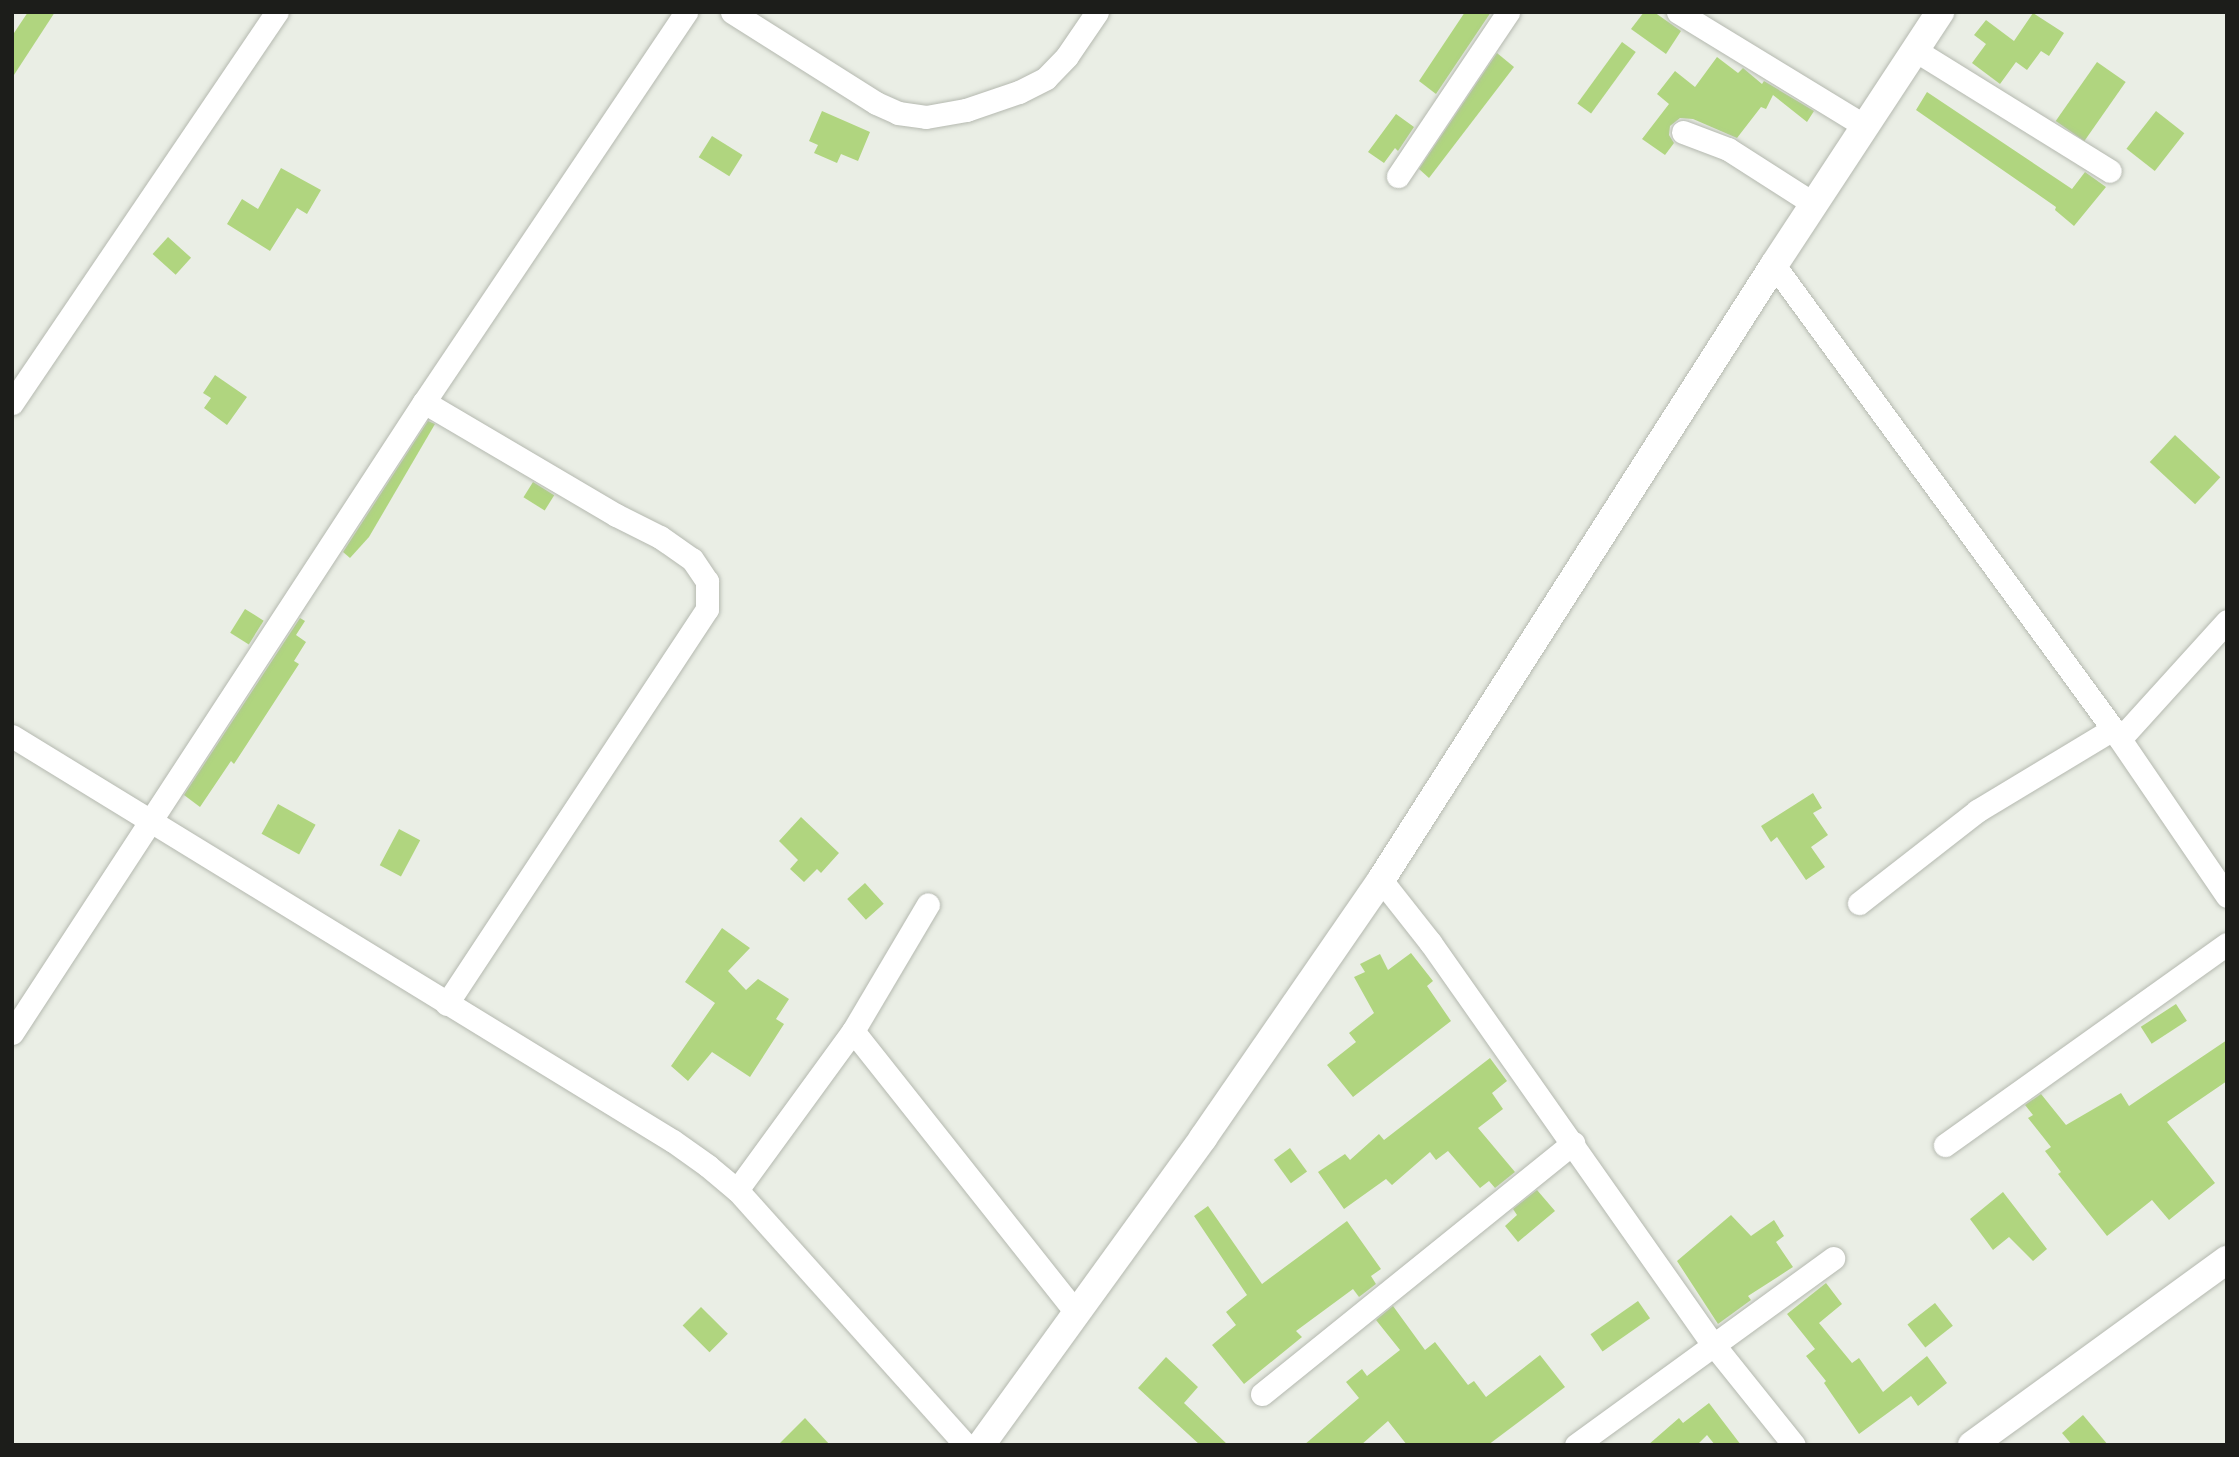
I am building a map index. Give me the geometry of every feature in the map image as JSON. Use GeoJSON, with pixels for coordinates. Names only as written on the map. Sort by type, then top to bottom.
{"type":"FeatureCollection","features":[{"type":"Feature","properties":{"kind":"street"},"geometry":{"type":"LineString","coordinates":[[12,403],[277,12]]}},
{"type":"Feature","properties":{"kind":"street"},"geometry":{"type":"LineString","coordinates":[[12,1033],[424,402],[686,12]]}},
{"type":"Feature","properties":{"kind":"street"},"geometry":{"type":"LineString","coordinates":[[732,12],[876,103],[898,113],[926,117],[966,110],[1019,92],[1046,78],[1067,56],[1097,12]]}},
{"type":"Feature","properties":{"kind":"street"},"geometry":{"type":"LineString","coordinates":[[1398,176],[1508,12]]}},
{"type":"Feature","properties":{"kind":"street"},"geometry":{"type":"LineString","coordinates":[[1678,12],[1865,126]]}},
{"type":"Feature","properties":{"kind":"street"},"geometry":{"type":"LineString","coordinates":[[981,1445],[1195,1149],[1381,880],[1774,265],[1940,12]]}},
{"type":"Feature","properties":{"kind":"street"},"geometry":{"type":"LineString","coordinates":[[1915,50],[2110,171]]}},
{"type":"Feature","properties":{"kind":"street"},"geometry":{"type":"LineString","coordinates":[[1683,132],[1728,149],[1814,204]]}},
{"type":"Feature","properties":{"kind":"street"},"geometry":{"type":"LineString","coordinates":[[1774,265],[2117,734],[2227,896]]}},
{"type":"Feature","properties":{"kind":"street"},"geometry":{"type":"LineString","coordinates":[[424,402],[616,515],[660,537],[692,559],[708,581],[707,610],[447,1004]]}},
{"type":"Feature","properties":{"kind":"street"},"geometry":{"type":"LineString","coordinates":[[1859,903],[1977,811],[2117,734],[2227,621]]}},
{"type":"Feature","properties":{"kind":"street"},"geometry":{"type":"LineString","coordinates":[[12,736],[673,1141],[737,1190],[966,1445]]}},
{"type":"Feature","properties":{"kind":"street"},"geometry":{"type":"LineString","coordinates":[[1381,880],[1430,942],[1713,1344],[1794,1445]]}},
{"type":"Feature","properties":{"kind":"street"},"geometry":{"type":"LineString","coordinates":[[737,1190],[853,1031],[928,904]]}},
{"type":"Feature","properties":{"kind":"street"},"geometry":{"type":"LineString","coordinates":[[1945,1145],[2227,944]]}},
{"type":"Feature","properties":{"kind":"street"},"geometry":{"type":"LineString","coordinates":[[853,1031],[1076,1312]]}},
{"type":"Feature","properties":{"kind":"street"},"geometry":{"type":"LineString","coordinates":[[1262,1394],[1573,1143]]}},
{"type":"Feature","properties":{"kind":"street"},"geometry":{"type":"LineString","coordinates":[[1576,1445],[1833,1258]]}},
{"type":"Feature","properties":{"kind":"street"},"geometry":{"type":"LineString","coordinates":[[1972,1445],[2227,1260]]}},
{"type":"Feature","properties":{"kind":"building"},"geometry":{"type":"Polygon","coordinates":[[[28,12],[55,12],[12,78],[12,36],[28,12]]]}},
{"type":"Feature","properties":{"kind":"building"},"geometry":{"type":"Polygon","coordinates":[[[1465,12],[1491,12],[1436,94],[1419,81],[1465,12]]]}},
{"type":"Feature","properties":{"kind":"building"},"geometry":{"type":"Polygon","coordinates":[[[1644,12],[1654,12],[1681,31],[1666,54],[1631,29],[1644,12]]]}},
{"type":"Feature","properties":{"kind":"building"},"geometry":{"type":"Polygon","coordinates":[[[2033,13],[2064,33],[2049,56],[2041,51],[2027,70],[2016,62],[2000,84],[1972,63],[1986,44],[1974,35],[1986,20],[2014,41],[2033,13]]]}},
{"type":"Feature","properties":{"kind":"building"},"geometry":{"type":"Polygon","coordinates":[[[1622,42],[1636,52],[1591,113],[1577,103],[1622,42]]]}},
{"type":"Feature","properties":{"kind":"building"},"geometry":{"type":"Polygon","coordinates":[[[1497,53],[1514,67],[1429,178],[1419,169],[1497,53]]]}},
{"type":"Feature","properties":{"kind":"building"},"geometry":{"type":"Polygon","coordinates":[[[1717,57],[1738,73],[1743,68],[1762,84],[1764,81],[1814,111],[1807,122],[1773,95],[1766,109],[1761,107],[1737,138],[1693,119],[1680,118],[1670,126],[1669,135],[1674,143],[1665,155],[1642,139],[1669,104],[1657,94],[1675,71],[1695,87],[1717,57]]]}},
{"type":"Feature","properties":{"kind":"building"},"geometry":{"type":"Polygon","coordinates":[[[2097,62],[2126,82],[2084,141],[2056,121],[2097,62]]]}},
{"type":"Feature","properties":{"kind":"building"},"geometry":{"type":"Polygon","coordinates":[[[1927,92],[2072,189],[2085,172],[2106,187],[2074,226],[2055,210],[2056,207],[1916,110],[1927,92]]]}},
{"type":"Feature","properties":{"kind":"building"},"geometry":{"type":"Polygon","coordinates":[[[822,111],[870,132],[858,161],[841,154],[837,163],[814,153],[818,145],[809,141],[822,111]]]}},
{"type":"Feature","properties":{"kind":"building"},"geometry":{"type":"Polygon","coordinates":[[[2156,111],[2184,133],[2155,171],[2126,149],[2156,111]]]}},
{"type":"Feature","properties":{"kind":"building"},"geometry":{"type":"Polygon","coordinates":[[[1396,114],[1414,127],[1398,151],[1395,148],[1384,163],[1368,152],[1396,114]]]}},
{"type":"Feature","properties":{"kind":"building"},"geometry":{"type":"Polygon","coordinates":[[[712,136],[743,155],[729,176],[699,157],[712,136]]]}},
{"type":"Feature","properties":{"kind":"building"},"geometry":{"type":"Polygon","coordinates":[[[281,168],[321,190],[307,214],[297,208],[270,251],[227,224],[242,199],[258,209],[281,168]]]}},
{"type":"Feature","properties":{"kind":"building"},"geometry":{"type":"Polygon","coordinates":[[[168,237],[191,258],[176,275],[153,254],[168,237]]]}},
{"type":"Feature","properties":{"kind":"building"},"geometry":{"type":"Polygon","coordinates":[[[215,375],[247,397],[227,425],[204,408],[211,398],[203,393],[215,375]]]}},
{"type":"Feature","properties":{"kind":"building"},"geometry":{"type":"Polygon","coordinates":[[[428,421],[435,424],[369,537],[350,558],[343,552],[428,421]]]}},
{"type":"Feature","properties":{"kind":"building"},"geometry":{"type":"Polygon","coordinates":[[[2175,435],[2220,477],[2195,504],[2150,462],[2175,435]]]}},
{"type":"Feature","properties":{"kind":"building"},"geometry":{"type":"Polygon","coordinates":[[[533,482],[554,495],[545,511],[523,497],[533,482]]]}},
{"type":"Feature","properties":{"kind":"building"},"geometry":{"type":"Polygon","coordinates":[[[245,609],[264,621],[249,644],[230,633],[245,609]]]}},
{"type":"Feature","properties":{"kind":"building"},"geometry":{"type":"Polygon","coordinates":[[[300,618],[305,621],[296,635],[306,642],[294,661],[299,664],[234,764],[231,761],[200,807],[184,795],[300,618]]]}},
{"type":"Feature","properties":{"kind":"building"},"geometry":{"type":"Polygon","coordinates":[[[1813,793],[1822,808],[1813,813],[1828,835],[1811,847],[1825,867],[1806,880],[1777,837],[1771,842],[1761,826],[1813,793]]]}},
{"type":"Feature","properties":{"kind":"building"},"geometry":{"type":"Polygon","coordinates":[[[278,804],[316,825],[299,855],[262,834],[278,804]]]}},
{"type":"Feature","properties":{"kind":"building"},"geometry":{"type":"Polygon","coordinates":[[[801,817],[839,853],[821,873],[817,869],[804,882],[790,869],[798,860],[779,841],[801,817]]]}},
{"type":"Feature","properties":{"kind":"building"},"geometry":{"type":"Polygon","coordinates":[[[399,829],[420,840],[401,876],[380,865],[399,829]]]}},
{"type":"Feature","properties":{"kind":"building"},"geometry":{"type":"Polygon","coordinates":[[[865,883],[884,904],[866,920],[847,899],[865,883]]]}},
{"type":"Feature","properties":{"kind":"building"},"geometry":{"type":"Polygon","coordinates":[[[722,928],[750,948],[728,971],[746,990],[758,979],[789,999],[776,1019],[784,1024],[750,1077],[712,1052],[688,1081],[671,1066],[715,1003],[685,982],[722,928]]]}},
{"type":"Feature","properties":{"kind":"building"},"geometry":{"type":"Polygon","coordinates":[[[1411,953],[1433,981],[1427,986],[1451,1021],[1353,1097],[1327,1065],[1356,1042],[1349,1033],[1374,1013],[1354,977],[1365,972],[1360,964],[1380,954],[1388,970],[1411,953]]]}},
{"type":"Feature","properties":{"kind":"building"},"geometry":{"type":"Polygon","coordinates":[[[2176,1004],[2187,1021],[2152,1044],[2141,1027],[2176,1004]]]}},
{"type":"Feature","properties":{"kind":"building"},"geometry":{"type":"Polygon","coordinates":[[[2227,1040],[2227,1081],[2167,1122],[2215,1183],[2169,1220],[2152,1200],[2107,1236],[2058,1174],[2061,1172],[2045,1151],[2051,1147],[2028,1118],[2033,1115],[2025,1105],[2041,1094],[2066,1125],[2121,1093],[2129,1106],[2227,1040]]]}},
{"type":"Feature","properties":{"kind":"building"},"geometry":{"type":"Polygon","coordinates":[[[1490,1058],[1507,1081],[1492,1093],[1503,1109],[1478,1128],[1515,1172],[1495,1188],[1489,1181],[1480,1188],[1448,1151],[1436,1160],[1430,1152],[1392,1185],[1386,1179],[1344,1209],[1318,1172],[1345,1154],[1350,1160],[1379,1134],[1384,1140],[1490,1058]]]}},
{"type":"Feature","properties":{"kind":"building"},"geometry":{"type":"Polygon","coordinates":[[[1290,1148],[1307,1171],[1291,1183],[1274,1160],[1290,1148]]]}},
{"type":"Feature","properties":{"kind":"building"},"geometry":{"type":"Polygon","coordinates":[[[1537,1190],[1555,1211],[1518,1242],[1505,1226],[1517,1215],[1513,1209],[1537,1190]]]}},
{"type":"Feature","properties":{"kind":"building"},"geometry":{"type":"Polygon","coordinates":[[[2003,1192],[2047,1249],[2033,1261],[2009,1237],[1993,1250],[1970,1219],[2003,1192]]]}},
{"type":"Feature","properties":{"kind":"building"},"geometry":{"type":"Polygon","coordinates":[[[1208,1206],[1262,1284],[1347,1221],[1381,1269],[1371,1276],[1376,1284],[1359,1297],[1353,1289],[1296,1331],[1302,1337],[1244,1384],[1212,1345],[1236,1325],[1226,1312],[1247,1295],[1194,1216],[1208,1206]]]}},
{"type":"Feature","properties":{"kind":"building"},"geometry":{"type":"Polygon","coordinates":[[[1731,1215],[1751,1236],[1774,1220],[1784,1236],[1776,1242],[1793,1267],[1748,1296],[1751,1300],[1718,1324],[1677,1261],[1731,1215]]]}},
{"type":"Feature","properties":{"kind":"building"},"geometry":{"type":"Polygon","coordinates":[[[1826,1283],[1842,1304],[1819,1323],[1852,1363],[1859,1358],[1883,1392],[1927,1356],[1947,1383],[1918,1406],[1911,1396],[1859,1434],[1824,1383],[1826,1381],[1806,1356],[1815,1349],[1787,1314],[1826,1283]]]}},
{"type":"Feature","properties":{"kind":"building"},"geometry":{"type":"Polygon","coordinates":[[[1638,1301],[1650,1318],[1603,1351],[1590,1334],[1638,1301]]]}},
{"type":"Feature","properties":{"kind":"building"},"geometry":{"type":"Polygon","coordinates":[[[1935,1303],[1953,1326],[1925,1347],[1907,1325],[1935,1303]]]}},
{"type":"Feature","properties":{"kind":"building"},"geometry":{"type":"Polygon","coordinates":[[[1393,1306],[1425,1350],[1435,1342],[1468,1385],[1474,1381],[1486,1397],[1540,1355],[1565,1387],[1488,1445],[1407,1445],[1388,1421],[1361,1445],[1304,1445],[1359,1398],[1346,1382],[1362,1369],[1367,1376],[1400,1350],[1376,1320],[1393,1306]]]}},
{"type":"Feature","properties":{"kind":"building"},"geometry":{"type":"Polygon","coordinates":[[[701,1307],[728,1334],[709,1352],[683,1325],[701,1307]]]}},
{"type":"Feature","properties":{"kind":"building"},"geometry":{"type":"Polygon","coordinates":[[[1166,1357],[1198,1387],[1184,1403],[1228,1445],[1200,1445],[1138,1388],[1166,1357]]]}},
{"type":"Feature","properties":{"kind":"building"},"geometry":{"type":"Polygon","coordinates":[[[1709,1403],[1741,1445],[1715,1445],[1707,1435],[1697,1445],[1648,1445],[1679,1418],[1683,1423],[1709,1403]]]}},
{"type":"Feature","properties":{"kind":"building"},"geometry":{"type":"Polygon","coordinates":[[[2083,1415],[2108,1445],[2072,1445],[2062,1433],[2083,1415]]]}},
{"type":"Feature","properties":{"kind":"building"},"geometry":{"type":"Polygon","coordinates":[[[805,1418],[830,1445],[778,1445],[805,1418]]]}}]}
